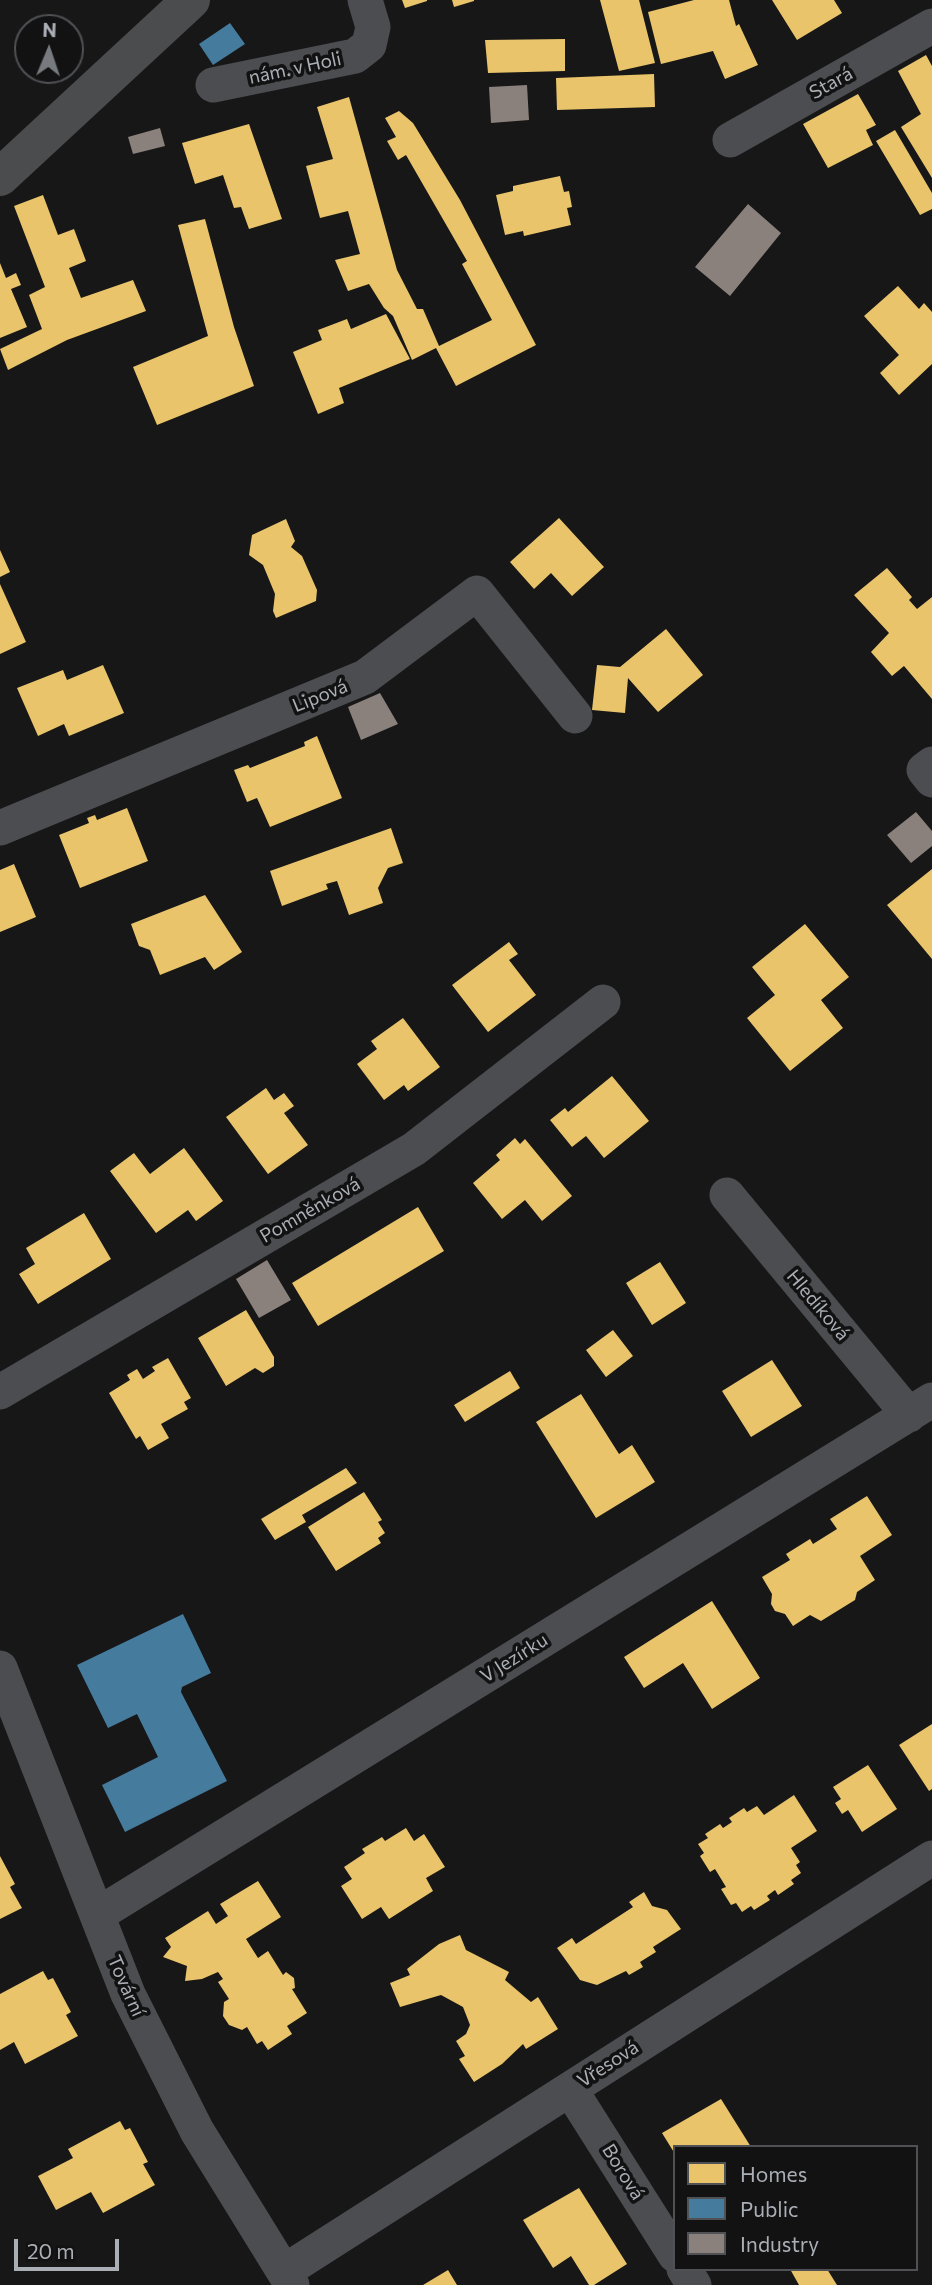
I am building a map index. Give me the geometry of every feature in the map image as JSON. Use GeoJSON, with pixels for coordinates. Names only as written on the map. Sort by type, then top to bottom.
{"type":"FeatureCollection","features":[{"type":"Feature","properties":{"kind":"street"},"geometry":{"type":"LineString","coordinates":[[0,177],[53,125],[191,0]]}},
{"type":"Feature","properties":{"kind":"street","name":"nám. v Holi"},"geometry":{"type":"LineString","coordinates":[[213,85],[355,56],[369,45],[373,27],[365,0]]}},
{"type":"Feature","properties":{"kind":"street","name":"Stará"},"geometry":{"type":"LineString","coordinates":[[730,140],[932,26]]}},
{"type":"Feature","properties":{"kind":"street","name":"Lipová"},"geometry":{"type":"LineString","coordinates":[[0,828],[365,677],[477,593],[575,716]]}},
{"type":"Feature","properties":{"kind":"street"},"geometry":{"type":"LineString","coordinates":[[932,764],[924,770],[932,780]]}},
{"type":"Feature","properties":{"kind":"street","name":"Pomněnková"},"geometry":{"type":"LineString","coordinates":[[0,1392],[414,1149],[603,1002]]}},
{"type":"Feature","properties":{"kind":"street","name":"Hledíková"},"geometry":{"type":"LineString","coordinates":[[727,1195],[921,1408]]}},
{"type":"Feature","properties":{"kind":"street","name":"V Jezírku"},"geometry":{"type":"LineString","coordinates":[[97,1915],[921,1408]]}},
{"type":"Feature","properties":{"kind":"street","name":"Tovární"},"geometry":{"type":"LineString","coordinates":[[0,1668],[9,1715],[97,1915],[128,1994],[197,2131],[289,2278]]}},
{"type":"Feature","properties":{"kind":"street","name":"Vřesová"},"geometry":{"type":"LineString","coordinates":[[289,2278],[570,2089],[932,1858]]}},
{"type":"Feature","properties":{"kind":"street","name":"Borová"},"geometry":{"type":"LineString","coordinates":[[570,2089],[673,2252]]}},
{"type":"Feature","properties":{"kind":"building: Homes"},"geometry":{"type":"Polygon","coordinates":[[[402,0],[427,0],[427,1],[405,8],[402,0]]]}},
{"type":"Feature","properties":{"kind":"building: Homes"},"geometry":{"type":"Polygon","coordinates":[[[452,0],[474,0],[474,1],[454,7],[452,0]]]}},
{"type":"Feature","properties":{"kind":"building: Homes"},"geometry":{"type":"Polygon","coordinates":[[[600,0],[639,0],[655,63],[619,71],[600,0]]]}},
{"type":"Feature","properties":{"kind":"building: Homes"},"geometry":{"type":"Polygon","coordinates":[[[694,0],[729,0],[736,26],[739,24],[758,65],[725,79],[713,51],[661,64],[648,12],[694,0]]]}},
{"type":"Feature","properties":{"kind":"building: Homes"},"geometry":{"type":"Polygon","coordinates":[[[772,0],[834,0],[842,13],[797,40],[772,0]]]}},
{"type":"Feature","properties":{"kind":"building: Homes"},"geometry":{"type":"Polygon","coordinates":[[[565,39],[565,71],[488,73],[485,40],[565,39]]]}},
{"type":"Feature","properties":{"kind":"building: Homes"},"geometry":{"type":"Polygon","coordinates":[[[926,55],[932,66],[932,178],[901,127],[921,114],[898,71],[926,55]]]}},
{"type":"Feature","properties":{"kind":"building: Homes"},"geometry":{"type":"Polygon","coordinates":[[[654,74],[655,107],[557,110],[556,78],[654,74]]]}},
{"type":"Feature","properties":{"kind":"building: Homes"},"geometry":{"type":"Polygon","coordinates":[[[858,94],[876,125],[866,130],[873,145],[828,168],[803,124],[858,94]]]}},
{"type":"Feature","properties":{"kind":"building: Homes"},"geometry":{"type":"Polygon","coordinates":[[[349,97],[397,270],[417,309],[423,309],[439,346],[492,320],[462,264],[467,261],[406,155],[398,160],[387,141],[396,137],[385,118],[399,111],[413,123],[460,200],[536,345],[456,386],[436,348],[412,360],[393,316],[384,308],[369,284],[348,291],[335,260],[360,254],[348,211],[320,218],[306,166],[333,159],[317,107],[349,97]]]}},
{"type":"Feature","properties":{"kind":"building: Homes"},"geometry":{"type":"Polygon","coordinates":[[[249,124],[282,219],[249,229],[241,207],[234,208],[223,175],[195,184],[182,143],[249,124]]]}},
{"type":"Feature","properties":{"kind":"building: Homes"},"geometry":{"type":"Polygon","coordinates":[[[895,130],[932,193],[932,209],[920,215],[876,141],[895,130]]]}},
{"type":"Feature","properties":{"kind":"building: Homes"},"geometry":{"type":"Polygon","coordinates":[[[560,176],[564,192],[569,191],[572,207],[567,208],[571,225],[524,236],[523,231],[505,235],[496,195],[513,191],[513,186],[560,176]]]}},
{"type":"Feature","properties":{"kind":"building: Homes"},"geometry":{"type":"Polygon","coordinates":[[[43,195],[58,235],[74,229],[86,261],[69,268],[81,298],[133,280],[146,311],[67,340],[8,370],[0,349],[42,329],[29,295],[45,287],[14,206],[43,195]]]}},
{"type":"Feature","properties":{"kind":"building: Homes"},"geometry":{"type":"Polygon","coordinates":[[[205,219],[234,327],[254,386],[157,425],[133,367],[208,336],[178,225],[205,219]]]}},
{"type":"Feature","properties":{"kind":"building: Homes"},"geometry":{"type":"Polygon","coordinates":[[[0,263],[6,278],[16,273],[21,285],[11,289],[27,327],[0,338],[0,263]]]}},
{"type":"Feature","properties":{"kind":"building: Homes"},"geometry":{"type":"Polygon","coordinates":[[[898,286],[919,309],[924,303],[932,312],[932,364],[899,395],[880,373],[899,355],[864,316],[898,286]]]}},
{"type":"Feature","properties":{"kind":"building: Homes"},"geometry":{"type":"Polygon","coordinates":[[[386,314],[410,359],[339,388],[344,403],[318,414],[293,352],[322,340],[318,330],[347,319],[351,329],[386,314]]]}},
{"type":"Feature","properties":{"kind":"building: Homes"},"geometry":{"type":"Polygon","coordinates":[[[559,518],[604,567],[572,596],[551,573],[534,589],[510,562],[559,518]]]}},
{"type":"Feature","properties":{"kind":"building: Homes"},"geometry":{"type":"Polygon","coordinates":[[[286,519],[295,541],[291,547],[302,556],[317,590],[316,601],[276,618],[273,611],[275,594],[263,565],[249,555],[252,535],[286,519]]]}},
{"type":"Feature","properties":{"kind":"building: Homes"},"geometry":{"type":"Polygon","coordinates":[[[0,550],[10,572],[0,577],[0,550]]]}},
{"type":"Feature","properties":{"kind":"building: Homes"},"geometry":{"type":"Polygon","coordinates":[[[887,568],[912,597],[909,600],[917,609],[932,597],[932,699],[904,666],[892,676],[871,652],[889,633],[854,595],[887,568]]]}},
{"type":"Feature","properties":{"kind":"building: Homes"},"geometry":{"type":"Polygon","coordinates":[[[0,584],[26,642],[0,654],[0,584]]]}},
{"type":"Feature","properties":{"kind":"building: Homes"},"geometry":{"type":"Polygon","coordinates":[[[666,629],[703,675],[658,712],[628,678],[625,713],[592,710],[597,665],[620,667],[666,629]]]}},
{"type":"Feature","properties":{"kind":"building: Homes"},"geometry":{"type":"Polygon","coordinates":[[[103,665],[124,713],[69,736],[64,724],[38,736],[17,688],[63,670],[67,680],[103,665]]]}},
{"type":"Feature","properties":{"kind":"building: Homes"},"geometry":{"type":"Polygon","coordinates":[[[317,736],[342,798],[270,827],[257,798],[247,802],[234,770],[248,765],[250,768],[305,746],[304,742],[317,736]]]}},
{"type":"Feature","properties":{"kind":"building: Homes"},"geometry":{"type":"Polygon","coordinates":[[[127,808],[148,861],[80,888],[59,835],[89,823],[87,818],[95,815],[97,820],[127,808]]]}},
{"type":"Feature","properties":{"kind":"building: Homes"},"geometry":{"type":"Polygon","coordinates":[[[391,828],[403,863],[388,868],[378,888],[383,903],[349,915],[337,881],[326,884],[328,889],[282,906],[270,871],[391,828]]]}},
{"type":"Feature","properties":{"kind":"building: Homes"},"geometry":{"type":"Polygon","coordinates":[[[14,864],[36,917],[0,932],[0,870],[14,864]]]}},
{"type":"Feature","properties":{"kind":"building: Homes"},"geometry":{"type":"Polygon","coordinates":[[[932,869],[932,959],[887,905],[932,869]]]}},
{"type":"Feature","properties":{"kind":"building: Homes"},"geometry":{"type":"Polygon","coordinates":[[[205,895],[242,952],[214,970],[205,957],[160,975],[150,950],[139,946],[131,924],[205,895]]]}},
{"type":"Feature","properties":{"kind":"building: Homes"},"geometry":{"type":"Polygon","coordinates":[[[805,924],[849,977],[821,1000],[843,1028],[790,1071],[747,1018],[775,995],[752,967],[805,924]]]}},
{"type":"Feature","properties":{"kind":"building: Homes"},"geometry":{"type":"Polygon","coordinates":[[[509,942],[518,954],[509,960],[536,995],[488,1032],[452,985],[509,942]]]}},
{"type":"Feature","properties":{"kind":"building: Homes"},"geometry":{"type":"Polygon","coordinates":[[[403,1018],[440,1067],[408,1091],[404,1085],[384,1100],[357,1064],[377,1049],[371,1041],[403,1018]]]}},
{"type":"Feature","properties":{"kind":"building: Homes"},"geometry":{"type":"Polygon","coordinates":[[[612,1076],[649,1121],[604,1158],[586,1136],[572,1147],[550,1120],[565,1108],[568,1112],[612,1076]]]}},
{"type":"Feature","properties":{"kind":"building: Homes"},"geometry":{"type":"Polygon","coordinates":[[[266,1088],[274,1100],[284,1093],[294,1106],[284,1113],[308,1145],[268,1174],[226,1117],[266,1088]]]}},
{"type":"Feature","properties":{"kind":"building: Homes"},"geometry":{"type":"Polygon","coordinates":[[[515,1138],[520,1144],[525,1139],[572,1196],[542,1221],[525,1200],[502,1219],[473,1183],[500,1160],[496,1155],[515,1138]]]}},
{"type":"Feature","properties":{"kind":"building: Homes"},"geometry":{"type":"Polygon","coordinates":[[[184,1148],[223,1201],[196,1221],[188,1210],[156,1233],[110,1171],[134,1153],[150,1174],[184,1148]]]}},
{"type":"Feature","properties":{"kind":"building: Homes"},"geometry":{"type":"Polygon","coordinates":[[[418,1207],[444,1251],[318,1326],[292,1283],[418,1207]]]}},
{"type":"Feature","properties":{"kind":"building: Homes"},"geometry":{"type":"Polygon","coordinates":[[[84,1213],[111,1259],[38,1304],[19,1274],[35,1264],[26,1248],[84,1213]]]}},
{"type":"Feature","properties":{"kind":"building: Homes"},"geometry":{"type":"Polygon","coordinates":[[[660,1262],[686,1303],[652,1325],[626,1283],[660,1262]]]}},
{"type":"Feature","properties":{"kind":"building: Homes"},"geometry":{"type":"Polygon","coordinates":[[[246,1310],[274,1357],[274,1366],[263,1373],[255,1368],[226,1386],[198,1338],[246,1310]]]}},
{"type":"Feature","properties":{"kind":"building: Homes"},"geometry":{"type":"Polygon","coordinates":[[[613,1330],[633,1356],[606,1377],[586,1350],[613,1330]]]}},
{"type":"Feature","properties":{"kind":"building: Homes"},"geometry":{"type":"Polygon","coordinates":[[[168,1358],[191,1398],[184,1402],[188,1409],[161,1424],[169,1438],[148,1450],[140,1436],[136,1439],[109,1393],[130,1380],[127,1375],[137,1369],[143,1379],[155,1371],[152,1367],[168,1358]]]}},
{"type":"Feature","properties":{"kind":"building: Homes"},"geometry":{"type":"Polygon","coordinates":[[[772,1360],[802,1406],[751,1437],[722,1391],[772,1360]]]}},
{"type":"Feature","properties":{"kind":"building: Homes"},"geometry":{"type":"Polygon","coordinates":[[[510,1371],[520,1388],[465,1422],[454,1405],[510,1371]]]}},
{"type":"Feature","properties":{"kind":"building: Homes"},"geometry":{"type":"Polygon","coordinates":[[[581,1394],[619,1454],[632,1445],[655,1482],[596,1518],[536,1422],[581,1394]]]}},
{"type":"Feature","properties":{"kind":"building: Homes"},"geometry":{"type":"Polygon","coordinates":[[[346,1468],[357,1483],[302,1515],[306,1522],[275,1540],[261,1519],[346,1468]]]}},
{"type":"Feature","properties":{"kind":"building: Homes"},"geometry":{"type":"Polygon","coordinates":[[[364,1492],[382,1520],[378,1522],[385,1533],[378,1538],[381,1543],[336,1571],[308,1527],[364,1492]]]}},
{"type":"Feature","properties":{"kind":"building: Homes"},"geometry":{"type":"Polygon","coordinates":[[[867,1496],[892,1535],[860,1556],[875,1580],[857,1592],[855,1600],[821,1621],[810,1615],[793,1626],[785,1614],[775,1611],[771,1604],[772,1594],[762,1577],[790,1560],[786,1554],[810,1539],[813,1544],[837,1529],[830,1519],[867,1496]]]}},
{"type":"Feature","properties":{"kind":"building: Homes"},"geometry":{"type":"Polygon","coordinates":[[[712,1601],[760,1678],[712,1709],[683,1663],[644,1688],[624,1657],[712,1601]]]}},
{"type":"Feature","properties":{"kind":"building: Homes"},"geometry":{"type":"Polygon","coordinates":[[[932,1724],[932,1789],[929,1791],[899,1745],[932,1724]]]}},
{"type":"Feature","properties":{"kind":"building: Homes"},"geometry":{"type":"Polygon","coordinates":[[[868,1765],[897,1809],[862,1832],[848,1810],[842,1814],[835,1803],[841,1799],[833,1787],[868,1765]]]}},
{"type":"Feature","properties":{"kind":"building: Homes"},"geometry":{"type":"Polygon","coordinates":[[[794,1795],[817,1831],[791,1848],[800,1862],[796,1865],[801,1873],[791,1880],[794,1884],[778,1895],[775,1890],[767,1896],[770,1900],[754,1910],[751,1906],[742,1912],[736,1903],[731,1905],[721,1889],[726,1887],[715,1869],[710,1872],[700,1856],[704,1853],[698,1844],[708,1838],[705,1834],[720,1824],[723,1828],[732,1822],[729,1818],[744,1808],[747,1812],[757,1806],[764,1815],[794,1795]]]}},
{"type":"Feature","properties":{"kind":"building: Homes"},"geometry":{"type":"Polygon","coordinates":[[[406,1828],[414,1841],[424,1834],[445,1867],[426,1878],[433,1891],[389,1919],[381,1907],[362,1919],[341,1886],[352,1879],[344,1867],[365,1853],[362,1849],[382,1837],[385,1841],[406,1828]]]}},
{"type":"Feature","properties":{"kind":"building: Homes"},"geometry":{"type":"Polygon","coordinates":[[[0,1856],[15,1884],[10,1887],[22,1908],[0,1919],[0,1856]]]}},
{"type":"Feature","properties":{"kind":"building: Homes"},"geometry":{"type":"Polygon","coordinates":[[[258,1881],[281,1917],[246,1939],[258,1958],[268,1951],[283,1975],[286,1972],[294,1978],[295,1988],[292,1989],[307,2013],[287,2026],[292,2034],[268,2050],[262,2041],[257,2044],[247,2027],[242,2030],[229,2025],[223,2016],[224,2002],[229,1999],[218,1982],[223,1979],[218,1972],[202,1979],[185,1981],[187,1966],[163,1957],[171,1947],[165,1938],[208,1911],[216,1924],[228,1916],[220,1904],[258,1881]]]}},
{"type":"Feature","properties":{"kind":"building: Homes"},"geometry":{"type":"Polygon","coordinates":[[[644,1892],[652,1906],[667,1910],[681,1929],[653,1947],[656,1952],[640,1962],[643,1967],[629,1975],[626,1971],[597,1985],[580,1980],[557,1948],[572,1938],[576,1944],[633,1907],[629,1902],[644,1892]]]}},
{"type":"Feature","properties":{"kind":"building: Homes"},"geometry":{"type":"Polygon","coordinates":[[[460,1935],[466,1950],[509,1972],[505,1980],[531,2002],[538,1997],[558,2029],[526,2049],[523,2044],[502,2064],[474,2082],[459,2059],[465,2056],[456,2041],[466,2034],[470,2025],[463,2007],[441,1995],[400,2007],[390,1983],[410,1975],[407,1969],[439,1944],[460,1935]]]}},
{"type":"Feature","properties":{"kind":"building: Homes"},"geometry":{"type":"Polygon","coordinates":[[[43,1971],[48,1980],[53,1978],[71,2012],[66,2015],[78,2036],[25,2064],[14,2042],[0,2050],[0,1994],[43,1971]]]}},
{"type":"Feature","properties":{"kind":"building: Homes"},"geometry":{"type":"Polygon","coordinates":[[[721,2099],[750,2145],[673,2145],[673,2151],[662,2133],[721,2099]]]}},
{"type":"Feature","properties":{"kind":"building: Homes"},"geometry":{"type":"Polygon","coordinates":[[[120,2121],[125,2130],[130,2128],[148,2162],[143,2164],[155,2185],[103,2213],[91,2192],[56,2210],[38,2176],[73,2158],[68,2149],[120,2121]]]}},
{"type":"Feature","properties":{"kind":"building: Homes"},"geometry":{"type":"Polygon","coordinates":[[[579,2188],[627,2264],[594,2285],[589,2285],[571,2256],[553,2268],[523,2220],[579,2188]]]}},
{"type":"Feature","properties":{"kind":"building: Homes"},"geometry":{"type":"Polygon","coordinates":[[[448,2270],[457,2285],[423,2285],[448,2270]]]}},
{"type":"Feature","properties":{"kind":"building: Homes"},"geometry":{"type":"Polygon","coordinates":[[[791,2271],[828,2271],[837,2285],[799,2285],[791,2271]]]}},
{"type":"Feature","properties":{"kind":"building: Public"},"geometry":{"type":"Polygon","coordinates":[[[230,23],[245,44],[213,65],[199,44],[230,23]]]}},
{"type":"Feature","properties":{"kind":"building: Public"},"geometry":{"type":"Polygon","coordinates":[[[183,1614],[211,1673],[182,1687],[181,1692],[227,1781],[125,1832],[102,1785],[158,1757],[137,1714],[108,1728],[77,1665],[183,1614]]]}},
{"type":"Feature","properties":{"kind":"building: Industry"},"geometry":{"type":"Polygon","coordinates":[[[527,85],[529,120],[491,123],[489,87],[527,85]]]}},
{"type":"Feature","properties":{"kind":"building: Industry"},"geometry":{"type":"Polygon","coordinates":[[[160,128],[165,146],[133,154],[128,137],[160,128]]]}},
{"type":"Feature","properties":{"kind":"building: Industry"},"geometry":{"type":"Polygon","coordinates":[[[748,204],[781,233],[730,296],[695,267],[748,204]]]}},
{"type":"Feature","properties":{"kind":"building: Industry"},"geometry":{"type":"Polygon","coordinates":[[[380,693],[398,724],[361,740],[348,707],[380,693]]]}},
{"type":"Feature","properties":{"kind":"building: Industry"},"geometry":{"type":"Polygon","coordinates":[[[916,812],[932,831],[932,846],[911,863],[887,835],[916,812]]]}},
{"type":"Feature","properties":{"kind":"building: Industry"},"geometry":{"type":"Polygon","coordinates":[[[267,1260],[291,1300],[259,1318],[236,1279],[267,1260]]]}}]}
